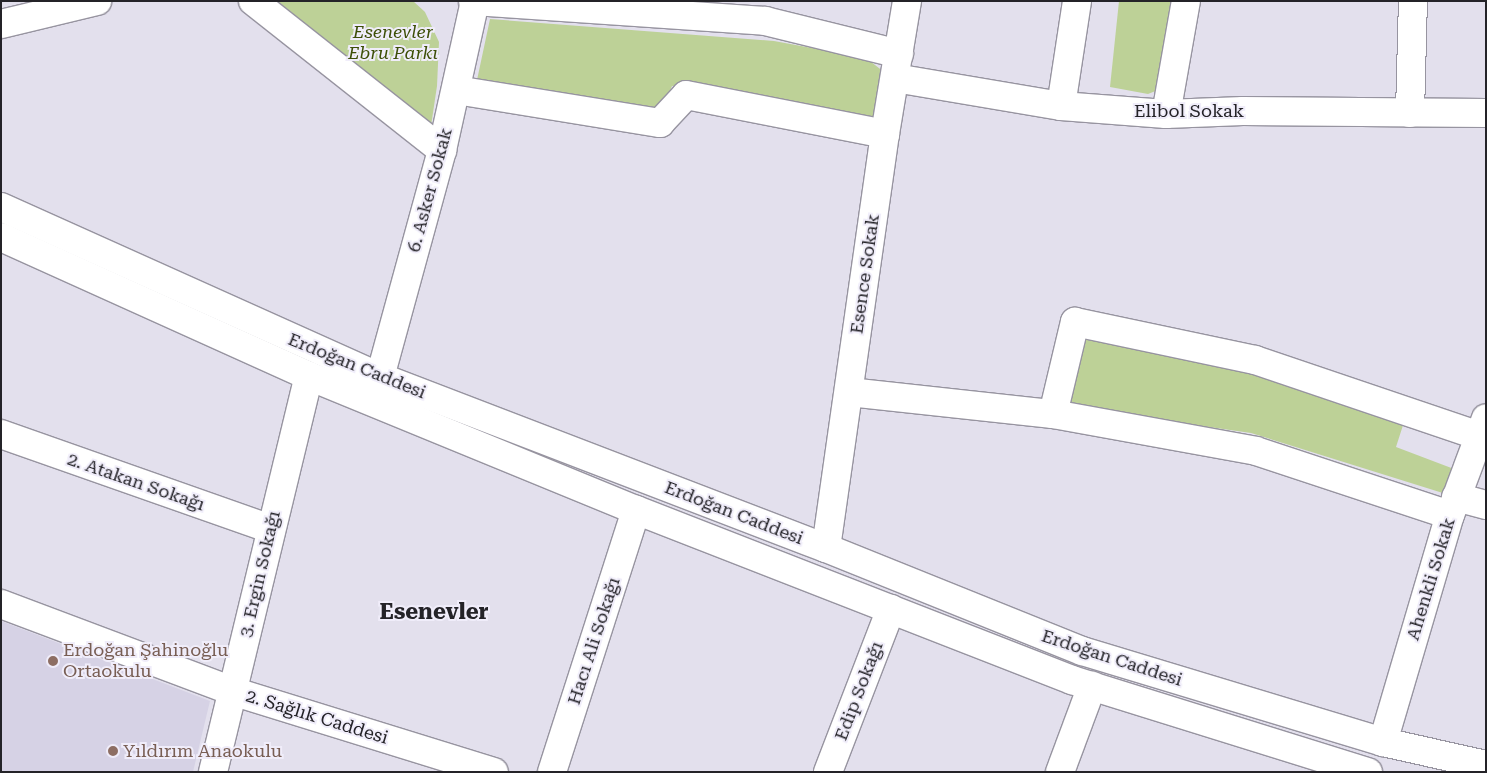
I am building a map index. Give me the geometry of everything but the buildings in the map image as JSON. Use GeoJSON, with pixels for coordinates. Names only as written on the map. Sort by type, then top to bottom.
{"type":"FeatureCollection","features":[{"type":"Feature","properties":{"kind":"street"},"geometry":{"type":"LineString","coordinates":[[1,24],[34,9],[97,1]]}},
{"type":"Feature","properties":{"kind":"street"},"geometry":{"type":"LineString","coordinates":[[253,1],[442,150]]}},
{"type":"Feature","properties":{"kind":"street","name":"6. Asker Sokak"},"geometry":{"type":"LineString","coordinates":[[380,377],[442,150],[475,1]]}},
{"type":"Feature","properties":{"kind":"street","name":"Elibol Sokak"},"geometry":{"type":"LineString","coordinates":[[475,1],[669,9],[765,21],[897,66],[1061,106],[1166,114],[1486,113]]}},
{"type":"Feature","properties":{"kind":"street","name":"Esence Sokak"},"geometry":{"type":"LineString","coordinates":[[826,548],[885,134],[907,1]]}},
{"type":"Feature","properties":{"kind":"street"},"geometry":{"type":"LineString","coordinates":[[1061,106],[1078,1]]}},
{"type":"Feature","properties":{"kind":"street"},"geometry":{"type":"LineString","coordinates":[[1166,114],[1186,1]]}},
{"type":"Feature","properties":{"kind":"street"},"geometry":{"type":"LineString","coordinates":[[1410,113],[1413,1]]}},
{"type":"Feature","properties":{"kind":"street"},"geometry":{"type":"LineString","coordinates":[[456,90],[660,123],[686,95],[885,134]]}},
{"type":"Feature","properties":{"kind":"street","name":"Erdoğan Caddesi"},"geometry":{"type":"LineString","coordinates":[[1,207],[380,377],[826,548],[1082,651],[1383,742],[1486,765]]}},
{"type":"Feature","properties":{"kind":"street","name":"Erdoğan Caddesi"},"geometry":{"type":"LineString","coordinates":[[1,237],[309,376],[636,510],[1092,686],[1352,770]]}},
{"type":"Feature","properties":{"kind":"street"},"geometry":{"type":"LineString","coordinates":[[1053,414],[1075,322],[1255,360],[1482,427]]}},
{"type":"Feature","properties":{"kind":"street","name":"3. Ergin Sokağı"},"geometry":{"type":"LineString","coordinates":[[213,772],[270,529],[309,376]]}},
{"type":"Feature","properties":{"kind":"street"},"geometry":{"type":"LineString","coordinates":[[848,392],[1053,414],[1256,451],[1453,506],[1486,505]]}},
{"type":"Feature","properties":{"kind":"street","name":"Ahenkli Sokak"},"geometry":{"type":"LineString","coordinates":[[1383,742],[1453,506],[1482,427]]}},
{"type":"Feature","properties":{"kind":"street","name":"2. Atakan Sokağı"},"geometry":{"type":"LineString","coordinates":[[1,434],[270,529]]}},
{"type":"Feature","properties":{"kind":"street","name":"Hacı Ali Sokağı"},"geometry":{"type":"LineString","coordinates":[[552,772],[636,510]]}},
{"type":"Feature","properties":{"kind":"street","name":"2. Sağlık Caddesi"},"geometry":{"type":"LineString","coordinates":[[1,604],[232,691],[494,772]]}},
{"type":"Feature","properties":{"kind":"street","name":"Edip Sokağı"},"geometry":{"type":"LineString","coordinates":[[828,772],[891,609]]}},
{"type":"Feature","properties":{"kind":"street"},"geometry":{"type":"LineString","coordinates":[[1060,772],[1092,686]]}},
{"type":"Feature","properties":{"kind":"shaded area","name":"Erdoğan Şahinoğlu Ortaokulu"},"geometry":{"type":"Polygon","coordinates":[[[1,621],[210,701],[193,772],[1,772],[1,621]]]}},
{"type":"Feature","properties":{"kind":"green space","name":"Esenevler Ebru Parkı"},"geometry":{"type":"Polygon","coordinates":[[[274,1],[413,1],[425,12],[439,42],[437,86],[431,126],[274,1]]]}},
{"type":"Feature","properties":{"kind":"green space"},"geometry":{"type":"Polygon","coordinates":[[[1119,1],[1173,1],[1158,90],[1148,94],[1110,87],[1119,1]]]}},
{"type":"Feature","properties":{"kind":"green space"},"geometry":{"type":"Polygon","coordinates":[[[490,19],[774,41],[866,58],[884,72],[875,122],[672,86],[661,113],[477,80],[490,19]]]}},
{"type":"Feature","properties":{"kind":"green space"},"geometry":{"type":"Polygon","coordinates":[[[1084,334],[1256,370],[1405,419],[1396,447],[1454,469],[1446,494],[1251,433],[1070,407],[1084,334]]]}},
{"type":"Feature","properties":{"kind":"place","name":"Erdoğan Şahinoğlu Ortaokulu"},"geometry":{"type":"Point","coordinates":[53,661]}},
{"type":"Feature","properties":{"kind":"place","name":"Yıldırım Anaokulu"},"geometry":{"type":"Point","coordinates":[113,751]}},
{"type":"Feature","properties":{"kind":"district","name":"Esenevler"},"geometry":{"type":"Point","coordinates":[434,612]}}]}
